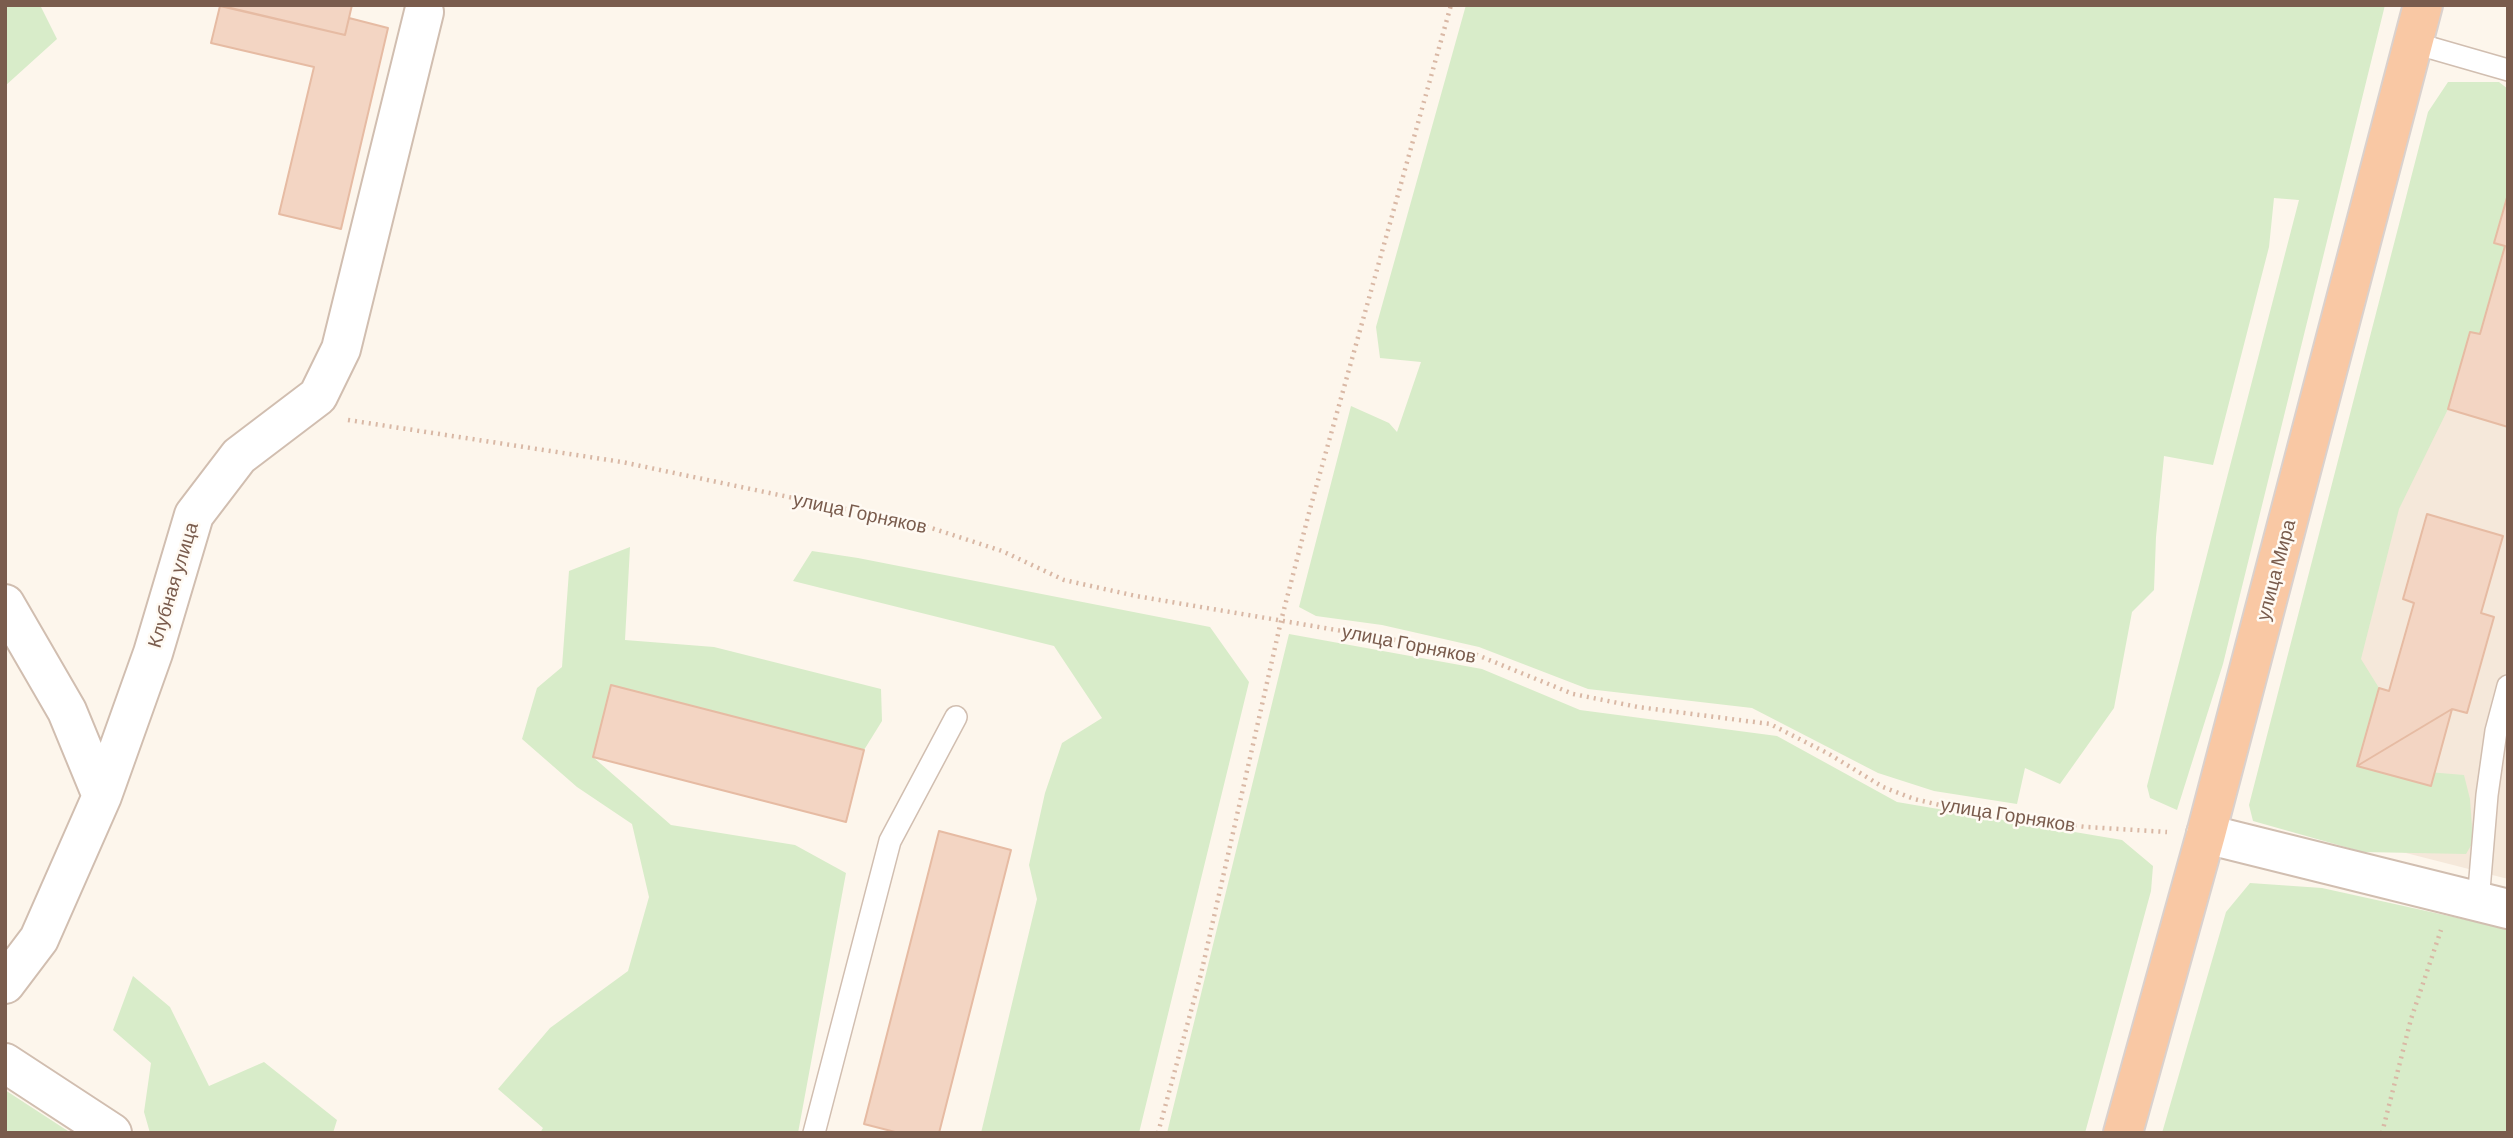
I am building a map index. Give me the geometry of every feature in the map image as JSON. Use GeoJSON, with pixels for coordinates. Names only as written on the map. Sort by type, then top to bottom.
{"type":"FeatureCollection","features":[{"type":"Feature","properties":{"kind":"highway","name":"улица Мира"},"geometry":{"type":"LineString","coordinates":[[2123,1133],[2206,834],[2423,5]]}},
{"type":"Feature","properties":{"kind":"street","name":"Клубная улица"},"geometry":{"type":"LineString","coordinates":[[5,984],[39,939],[102,796],[153,653],[194,515],[239,456],[318,396],[341,349],[424,12]]}},
{"type":"Feature","properties":{"kind":"street"},"geometry":{"type":"LineString","coordinates":[[5,604],[67,711],[102,796]]}},
{"type":"Feature","properties":{"kind":"street"},"geometry":{"type":"LineString","coordinates":[[2206,834],[2479,902]]}},
{"type":"Feature","properties":{"kind":"street"},"geometry":{"type":"LineString","coordinates":[[5,1063],[112,1133]]}},
{"type":"Feature","properties":{"kind":"lane"},"geometry":{"type":"LineString","coordinates":[[2414,43],[2508,70]]}},
{"type":"Feature","properties":{"kind":"lane"},"geometry":{"type":"LineString","coordinates":[[2479,902],[2489,782],[2496,731],[2508,686]]}},
{"type":"Feature","properties":{"kind":"lane"},"geometry":{"type":"LineString","coordinates":[[814,1133],[890,841],[956,717]]}},
{"type":"Feature","properties":{"kind":"path"},"geometry":{"type":"LineString","coordinates":[[1158,1133],[1201,974],[1281,621],[1353,350],[1451,5]]}},
{"type":"Feature","properties":{"kind":"path","name":"улица Горняков"},"geometry":{"type":"LineString","coordinates":[[295,413],[393,425],[635,465],[922,526],[1002,551],[1064,580],[1136,596],[1472,653],[1573,694],[1638,707],[1770,724],[1829,754],[1883,787],[1914,799],[1987,816],[2087,827],[2206,834]]}},
{"type":"Feature","properties":{"kind":"path"},"geometry":{"type":"LineString","coordinates":[[2382,1133],[2410,1019],[2479,902]]}},
{"type":"Feature","properties":{"kind":"shaded area"},"geometry":{"type":"Polygon","coordinates":[[[2508,129],[2508,879],[2300,826],[2508,129]]]}},
{"type":"Feature","properties":{"kind":"green space"},"geometry":{"type":"Polygon","coordinates":[[[5,5],[40,5],[57,39],[5,86],[5,5]]]}},
{"type":"Feature","properties":{"kind":"green space"},"geometry":{"type":"Polygon","coordinates":[[[1466,5],[2385,5],[2223,664],[2177,810],[2150,798],[2147,786],[2299,200],[2274,198],[2269,247],[2213,465],[2164,456],[2154,590],[2132,612],[2114,708],[2060,784],[2025,768],[2017,804],[1934,791],[1878,773],[1752,708],[1588,689],[1479,647],[1382,625],[1316,616],[1299,607],[1351,406],[1389,423],[1397,432],[1421,362],[1380,358],[1376,327],[1466,5]]]}},
{"type":"Feature","properties":{"kind":"green space"},"geometry":{"type":"Polygon","coordinates":[[[2448,82],[2499,82],[2508,89],[2508,194],[2494,243],[2505,246],[2480,334],[2470,332],[2448,409],[2399,509],[2361,659],[2379,688],[2357,766],[2464,775],[2470,799],[2473,842],[2466,854],[2363,852],[2253,821],[2249,805],[2428,112],[2448,82]]]}},
{"type":"Feature","properties":{"kind":"green space"},"geometry":{"type":"Polygon","coordinates":[[[630,547],[625,640],[714,647],[881,689],[882,721],[864,750],[611,686],[593,757],[671,825],[795,845],[846,873],[798,1133],[540,1133],[543,1128],[498,1089],[550,1028],[628,971],[649,897],[632,824],[577,787],[522,739],[537,688],[562,667],[569,571],[630,547]]]}},
{"type":"Feature","properties":{"kind":"green space"},"geometry":{"type":"Polygon","coordinates":[[[812,551],[1210,627],[1249,682],[1139,1133],[981,1133],[1037,899],[1029,865],[1045,793],[1062,743],[1102,718],[1054,646],[793,581],[812,551]]]}},
{"type":"Feature","properties":{"kind":"green space"},"geometry":{"type":"Polygon","coordinates":[[[1289,634],[1482,669],[1580,710],[1777,736],[1897,802],[2122,840],[2153,866],[2151,891],[2085,1133],[1167,1133],[1289,634]]]}},
{"type":"Feature","properties":{"kind":"green space"},"geometry":{"type":"Polygon","coordinates":[[[2250,883],[2322,888],[2508,929],[2508,1133],[2162,1133],[2226,912],[2250,883]]]}},
{"type":"Feature","properties":{"kind":"green space"},"geometry":{"type":"Polygon","coordinates":[[[133,976],[170,1007],[209,1086],[264,1062],[337,1120],[333,1133],[150,1133],[144,1112],[151,1063],[113,1030],[133,976]]]}},
{"type":"Feature","properties":{"kind":"green space"},"geometry":{"type":"Polygon","coordinates":[[[5,1090],[71,1133],[5,1133],[5,1090]]]}},
{"type":"Feature","properties":{"kind":"building"},"geometry":{"type":"Polygon","coordinates":[[[218,5],[352,5],[345,35],[218,5]]]}},
{"type":"Feature","properties":{"kind":"building"},"geometry":{"type":"Polygon","coordinates":[[[220,6],[345,35],[349,18],[388,28],[341,229],[279,214],[314,67],[211,43],[220,6]]]}},
{"type":"Feature","properties":{"kind":"building"},"geometry":{"type":"Polygon","coordinates":[[[2508,194],[2508,427],[2448,409],[2470,332],[2480,334],[2505,246],[2494,243],[2508,194]]]}},
{"type":"Feature","properties":{"kind":"building"},"geometry":{"type":"Polygon","coordinates":[[[2427,514],[2503,536],[2481,613],[2494,617],[2467,713],[2452,709],[2357,766],[2379,688],[2389,691],[2414,603],[2403,599],[2427,514]]]}},
{"type":"Feature","properties":{"kind":"building"},"geometry":{"type":"Polygon","coordinates":[[[611,685],[864,750],[846,822],[593,757],[611,685]]]}},
{"type":"Feature","properties":{"kind":"building"},"geometry":{"type":"Polygon","coordinates":[[[2452,709],[2431,786],[2357,766],[2452,709]]]}},
{"type":"Feature","properties":{"kind":"building"},"geometry":{"type":"Polygon","coordinates":[[[939,831],[1011,850],[939,1133],[899,1133],[864,1124],[939,831]]]}}]}
